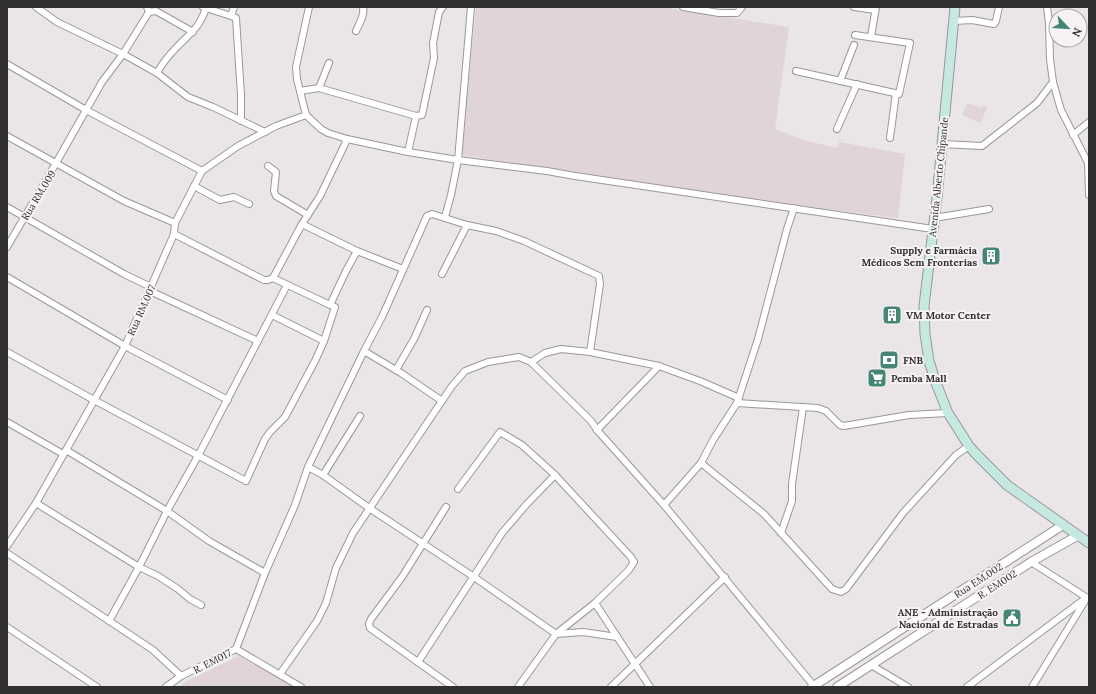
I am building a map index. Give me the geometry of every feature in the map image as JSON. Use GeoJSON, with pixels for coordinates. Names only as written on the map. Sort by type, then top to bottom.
{"type":"FeatureCollection","features":[{"type":"Feature","properties":{"kind":"main road","name":"Avenida Alberto Chipande"},"geometry":{"type":"LineString","coordinates":[[955,7],[924,306],[925,334],[929,361],[948,413],[969,446],[1007,485],[1077,536],[1089,543]]}},
{"type":"Feature","properties":{"kind":"street"},"geometry":{"type":"LineString","coordinates":[[36,7],[57,22],[123,54],[157,73],[188,97],[213,107],[265,132]]}},
{"type":"Feature","properties":{"kind":"street"},"geometry":{"type":"LineString","coordinates":[[231,16],[234,7]]}},
{"type":"Feature","properties":{"kind":"street"},"geometry":{"type":"LineString","coordinates":[[309,7],[296,67],[306,115],[321,129],[328,133],[346,139],[408,152],[458,160],[547,171],[933,229]]}},
{"type":"Feature","properties":{"kind":"street"},"geometry":{"type":"LineString","coordinates":[[356,31],[363,14],[363,7]]}},
{"type":"Feature","properties":{"kind":"street"},"geometry":{"type":"LineString","coordinates":[[300,91],[319,88],[416,116],[422,115],[434,58],[433,43],[439,12],[443,7]]}},
{"type":"Feature","properties":{"kind":"street"},"geometry":{"type":"LineString","coordinates":[[445,218],[458,160],[471,7]]}},
{"type":"Feature","properties":{"kind":"street"},"geometry":{"type":"LineString","coordinates":[[683,7],[719,13],[737,14],[742,7]]}},
{"type":"Feature","properties":{"kind":"street"},"geometry":{"type":"LineString","coordinates":[[854,7],[876,9],[871,37]]}},
{"type":"Feature","properties":{"kind":"street"},"geometry":{"type":"LineString","coordinates":[[954,21],[972,20],[994,24],[999,7]]}},
{"type":"Feature","properties":{"kind":"street"},"geometry":{"type":"LineString","coordinates":[[1047,7],[1053,82],[1061,110],[1088,163],[1089,195]]}},
{"type":"Feature","properties":{"kind":"street"},"geometry":{"type":"LineString","coordinates":[[157,73],[167,58],[193,32],[202,20],[204,8],[236,18],[241,95],[241,121]]}},
{"type":"Feature","properties":{"kind":"street"},"geometry":{"type":"LineString","coordinates":[[148,10],[156,11],[193,32]]}},
{"type":"Feature","properties":{"kind":"street","name":"Rua RM.009"},"geometry":{"type":"LineString","coordinates":[[7,247],[102,82],[123,54],[148,10]]}},
{"type":"Feature","properties":{"kind":"street"},"geometry":{"type":"LineString","coordinates":[[796,71],[899,94],[910,43],[855,35]]}},
{"type":"Feature","properties":{"kind":"street"},"geometry":{"type":"LineString","coordinates":[[840,81],[854,45]]}},
{"type":"Feature","properties":{"kind":"street"},"geometry":{"type":"LineString","coordinates":[[319,88],[328,63]]}},
{"type":"Feature","properties":{"kind":"street"},"geometry":{"type":"LineString","coordinates":[[7,64],[86,110],[202,171]]}},
{"type":"Feature","properties":{"kind":"street"},"geometry":{"type":"LineString","coordinates":[[942,144],[982,146],[1037,103],[1053,82]]}},
{"type":"Feature","properties":{"kind":"street"},"geometry":{"type":"LineString","coordinates":[[837,129],[857,84]]}},
{"type":"Feature","properties":{"kind":"street"},"geometry":{"type":"LineString","coordinates":[[890,138],[896,93]]}},
{"type":"Feature","properties":{"kind":"street","name":"Rua RM.007"},"geometry":{"type":"LineString","coordinates":[[7,546],[36,503],[125,346],[174,234],[175,223],[202,171],[238,146],[276,126],[306,115]]}},
{"type":"Feature","properties":{"kind":"street"},"geometry":{"type":"LineString","coordinates":[[408,152],[416,116]]}},
{"type":"Feature","properties":{"kind":"street"},"geometry":{"type":"LineString","coordinates":[[1074,135],[1089,122]]}},
{"type":"Feature","properties":{"kind":"street"},"geometry":{"type":"LineString","coordinates":[[7,136],[124,201],[175,223]]}},
{"type":"Feature","properties":{"kind":"street"},"geometry":{"type":"LineString","coordinates":[[174,234],[264,280],[273,278],[302,224],[320,196],[346,139]]}},
{"type":"Feature","properties":{"kind":"street"},"geometry":{"type":"LineString","coordinates":[[268,166],[276,172],[274,191],[276,196],[308,215]]}},
{"type":"Feature","properties":{"kind":"street"},"geometry":{"type":"LineString","coordinates":[[194,186],[220,200],[234,197],[249,204]]}},
{"type":"Feature","properties":{"kind":"street"},"geometry":{"type":"LineString","coordinates":[[7,207],[150,289],[258,341]]}},
{"type":"Feature","properties":{"kind":"street"},"geometry":{"type":"LineString","coordinates":[[664,505],[701,463],[713,440],[738,401],[758,339],[794,208]]}},
{"type":"Feature","properties":{"kind":"street"},"geometry":{"type":"LineString","coordinates":[[934,218],[989,209]]}},
{"type":"Feature","properties":{"kind":"street"},"geometry":{"type":"LineString","coordinates":[[236,649],[265,572],[295,504],[308,468],[364,351],[382,317],[402,269],[427,216],[432,214],[467,225],[496,231],[599,276],[600,284],[590,352]]}},
{"type":"Feature","properties":{"kind":"street"},"geometry":{"type":"LineString","coordinates":[[302,224],[357,251],[402,269]]}},
{"type":"Feature","properties":{"kind":"street"},"geometry":{"type":"LineString","coordinates":[[442,274],[467,225]]}},
{"type":"Feature","properties":{"kind":"street"},"geometry":{"type":"LineString","coordinates":[[330,305],[357,251]]}},
{"type":"Feature","properties":{"kind":"street"},"geometry":{"type":"LineString","coordinates":[[7,278],[125,346],[228,400]]}},
{"type":"Feature","properties":{"kind":"street"},"geometry":{"type":"LineString","coordinates":[[7,352],[246,481],[265,439],[285,417],[324,341],[334,307],[273,278]]}},
{"type":"Feature","properties":{"kind":"street"},"geometry":{"type":"LineString","coordinates":[[109,621],[228,400],[287,285]]}},
{"type":"Feature","properties":{"kind":"street"},"geometry":{"type":"LineString","coordinates":[[396,370],[414,339],[427,310]]}},
{"type":"Feature","properties":{"kind":"street"},"geometry":{"type":"LineString","coordinates":[[272,315],[324,341]]}},
{"type":"Feature","properties":{"kind":"street"},"geometry":{"type":"LineString","coordinates":[[531,362],[545,352],[561,349],[590,352],[659,366],[700,381],[738,401],[822,409],[834,418],[840,425],[844,426],[909,415],[948,413]]}},
{"type":"Feature","properties":{"kind":"street"},"geometry":{"type":"LineString","coordinates":[[364,351],[396,370],[442,401]]}},
{"type":"Feature","properties":{"kind":"street"},"geometry":{"type":"LineString","coordinates":[[280,674],[317,621],[326,603],[336,568],[353,533],[442,401],[465,371],[488,362],[519,357],[531,362],[592,421],[598,430],[725,577],[813,686]]}},
{"type":"Feature","properties":{"kind":"street"},"geometry":{"type":"LineString","coordinates":[[598,430],[659,366]]}},
{"type":"Feature","properties":{"kind":"street"},"geometry":{"type":"LineString","coordinates":[[781,533],[792,501],[792,484],[803,407]]}},
{"type":"Feature","properties":{"kind":"street"},"geometry":{"type":"LineString","coordinates":[[323,475],[360,416]]}},
{"type":"Feature","properties":{"kind":"street"},"geometry":{"type":"LineString","coordinates":[[7,422],[64,452],[167,511],[209,541],[265,572]]}},
{"type":"Feature","properties":{"kind":"street"},"geometry":{"type":"LineString","coordinates":[[458,488],[500,432],[522,445],[555,475],[634,562],[628,571],[596,603],[556,634],[518,687]]}},
{"type":"Feature","properties":{"kind":"street"},"geometry":{"type":"LineString","coordinates":[[701,463],[764,514],[832,589],[841,592],[846,589],[903,513],[956,455],[969,446]]}},
{"type":"Feature","properties":{"kind":"street"},"geometry":{"type":"LineString","coordinates":[[308,468],[323,475],[369,508],[474,577],[556,634],[583,632],[617,636]]}},
{"type":"Feature","properties":{"kind":"street"},"geometry":{"type":"LineString","coordinates":[[418,662],[502,534],[526,505],[555,475]]}},
{"type":"Feature","properties":{"kind":"street"},"geometry":{"type":"LineString","coordinates":[[36,503],[139,567],[158,576],[201,605]]}},
{"type":"Feature","properties":{"kind":"street"},"geometry":{"type":"LineString","coordinates":[[446,507],[402,577],[371,619],[369,624],[370,628],[453,687]]}},
{"type":"Feature","properties":{"kind":"street","name":"Rua EM.002"},"geometry":{"type":"LineString","coordinates":[[813,686],[1063,525]]}},
{"type":"Feature","properties":{"kind":"street","name":"R. EM002"},"geometry":{"type":"LineString","coordinates":[[837,687],[1031,562],[1077,536]]}},
{"type":"Feature","properties":{"kind":"street"},"geometry":{"type":"LineString","coordinates":[[7,553],[153,650],[181,676]]}},
{"type":"Feature","properties":{"kind":"street"},"geometry":{"type":"LineString","coordinates":[[1031,562],[1088,598]]}},
{"type":"Feature","properties":{"kind":"street"},"geometry":{"type":"LineString","coordinates":[[611,687],[725,577]]}},
{"type":"Feature","properties":{"kind":"street"},"geometry":{"type":"LineString","coordinates":[[967,687],[1088,598]]}},
{"type":"Feature","properties":{"kind":"street"},"geometry":{"type":"LineString","coordinates":[[1032,687],[1088,598]]}},
{"type":"Feature","properties":{"kind":"street"},"geometry":{"type":"LineString","coordinates":[[596,603],[650,687]]}},
{"type":"Feature","properties":{"kind":"street"},"geometry":{"type":"LineString","coordinates":[[7,627],[97,687]]}},
{"type":"Feature","properties":{"kind":"street","name":"R. EM017"},"geometry":{"type":"LineString","coordinates":[[166,687],[181,676],[236,649],[301,687]]}},
{"type":"Feature","properties":{"kind":"street"},"geometry":{"type":"LineString","coordinates":[[871,665],[908,687]]}},
{"type":"Feature","properties":{"kind":"street"},"geometry":{"type":"LineString","coordinates":[[440,687],[445,681]]}},
{"type":"Feature","properties":{"kind":"shaded area"},"geometry":{"type":"Polygon","coordinates":[[[476,7],[661,7],[789,27],[775,129],[807,141],[838,148],[839,142],[905,154],[898,218],[791,205],[461,155],[476,7]]]}},
{"type":"Feature","properties":{"kind":"shaded area"},"geometry":{"type":"Polygon","coordinates":[[[967,104],[981,108],[982,105],[987,107],[981,123],[962,115],[967,104]]]}},
{"type":"Feature","properties":{"kind":"shaded area"},"geometry":{"type":"Polygon","coordinates":[[[239,656],[293,687],[179,687],[187,681],[239,656]]]}},
{"type":"Feature","properties":{"kind":"place","name":"Supply e Farmácia Médicos Sem Fronterias"},"geometry":{"type":"Point","coordinates":[991,256]}},
{"type":"Feature","properties":{"kind":"place","name":"VM Motor Center"},"geometry":{"type":"Point","coordinates":[892,315]}},
{"type":"Feature","properties":{"kind":"place","name":"FNB"},"geometry":{"type":"Point","coordinates":[889,360]}},
{"type":"Feature","properties":{"kind":"place","name":"Pemba Mall"},"geometry":{"type":"Point","coordinates":[877,378]}},
{"type":"Feature","properties":{"kind":"place","name":"ANE - Administração Nacional de Estradas"},"geometry":{"type":"Point","coordinates":[1012,618]}}]}
